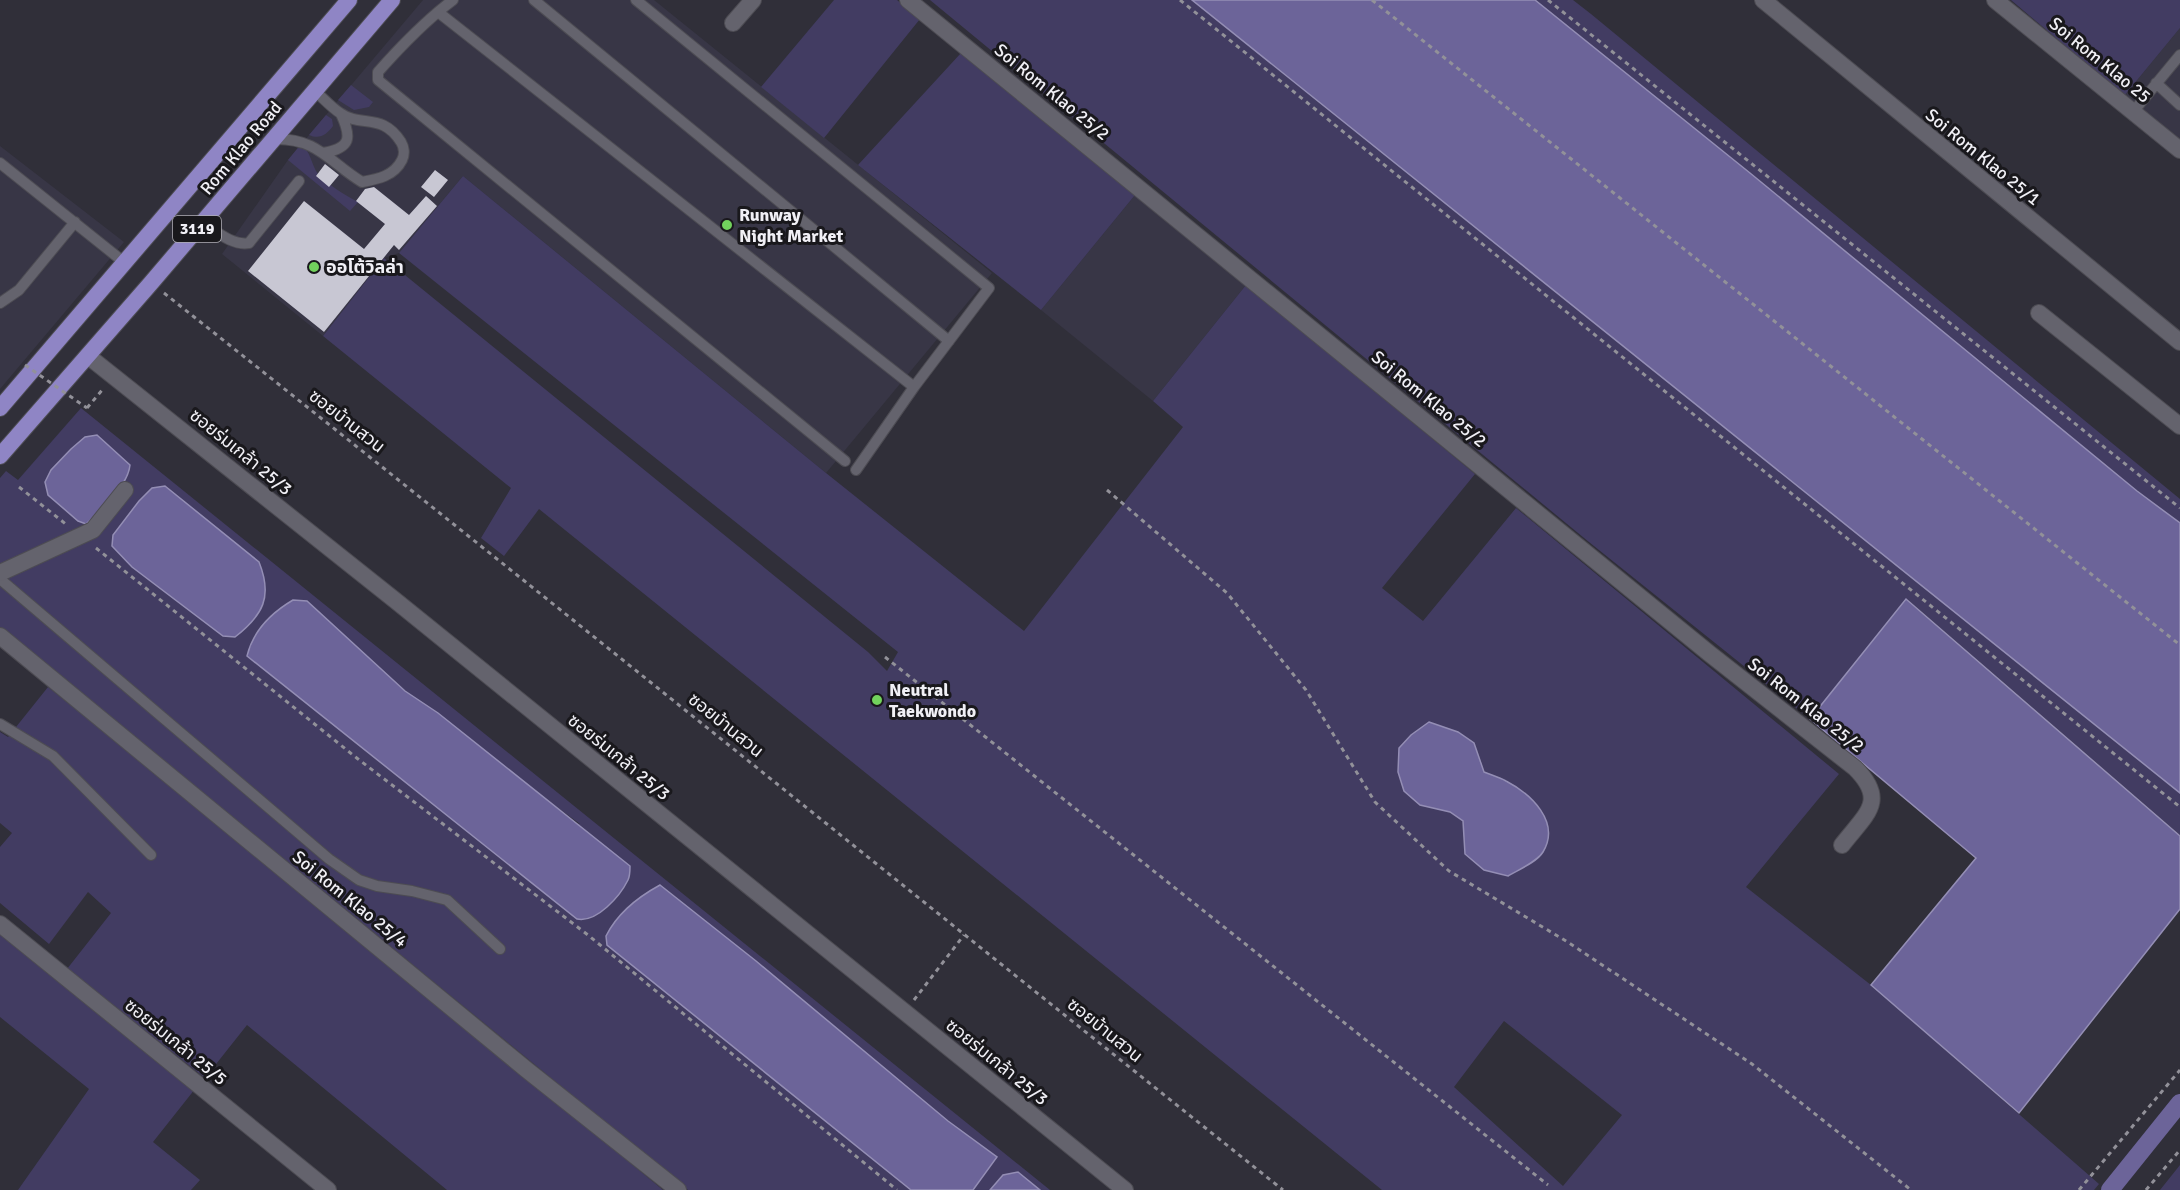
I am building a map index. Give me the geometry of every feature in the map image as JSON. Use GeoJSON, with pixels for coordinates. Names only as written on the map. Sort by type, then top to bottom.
{"type":"FeatureCollection","features":[{"type":"Feature","properties":{"kind":"main road","name":"Rom Klao Road"},"geometry":{"type":"LineString","coordinates":[[0,408],[349,0]]}},
{"type":"Feature","properties":{"kind":"main road","name":"Rom Klao Road"},"geometry":{"type":"LineString","coordinates":[[0,456],[203,223],[392,0]]}},
{"type":"Feature","properties":{"kind":"street"},"geometry":{"type":"LineString","coordinates":[[733,23],[753,0]]}},
{"type":"Feature","properties":{"kind":"street","name":"Soi Rom Klao 25/2"},"geometry":{"type":"LineString","coordinates":[[908,0],[1710,654],[1855,768],[1872,788],[1872,800],[1869,811],[1842,844]]}},
{"type":"Feature","properties":{"kind":"street","name":"Soi Rom Klao 25/1"},"geometry":{"type":"LineString","coordinates":[[1763,0],[2180,342]]}},
{"type":"Feature","properties":{"kind":"street","name":"Soi Rom Klao 25"},"geometry":{"type":"LineString","coordinates":[[1995,0],[2180,150]]}},
{"type":"Feature","properties":{"kind":"street"},"geometry":{"type":"LineString","coordinates":[[2039,313],[2180,426]]}},
{"type":"Feature","properties":{"kind":"street","name":"ซอยร่มเกล้า 25/3"},"geometry":{"type":"LineString","coordinates":[[88,356],[1125,1190]]}},
{"type":"Feature","properties":{"kind":"street"},"geometry":{"type":"LineString","coordinates":[[0,573],[93,530],[125,490]]}},
{"type":"Feature","properties":{"kind":"street","name":"Soi Rom Klao 25/4"},"geometry":{"type":"LineString","coordinates":[[0,636],[527,1070],[678,1190]]}},
{"type":"Feature","properties":{"kind":"street","name":"ซอยร่มเกล้า 25/5"},"geometry":{"type":"LineString","coordinates":[[0,924],[328,1190]]}},
{"type":"Feature","properties":{"kind":"lane"},"geometry":{"type":"LineString","coordinates":[[453,0],[378,72],[378,80],[845,461]]}},
{"type":"Feature","properties":{"kind":"lane"},"geometry":{"type":"LineString","coordinates":[[534,0],[949,341]]}},
{"type":"Feature","properties":{"kind":"lane"},"geometry":{"type":"LineString","coordinates":[[636,0],[989,288],[914,387],[856,470]]}},
{"type":"Feature","properties":{"kind":"lane"},"geometry":{"type":"LineString","coordinates":[[438,12],[914,387]]}},
{"type":"Feature","properties":{"kind":"lane"},"geometry":{"type":"LineString","coordinates":[[2133,112],[2180,55]]}},
{"type":"Feature","properties":{"kind":"lane"},"geometry":{"type":"LineString","coordinates":[[2156,83],[2180,105]]}},
{"type":"Feature","properties":{"kind":"lane"},"geometry":{"type":"LineString","coordinates":[[274,139],[301,141],[323,153],[362,182],[388,175],[403,159],[404,147],[398,137],[385,126],[341,114],[315,91]]}},
{"type":"Feature","properties":{"kind":"lane"},"geometry":{"type":"LineString","coordinates":[[323,153],[337,151],[343,147],[348,138],[347,128],[341,114]]}},
{"type":"Feature","properties":{"kind":"lane"},"geometry":{"type":"LineString","coordinates":[[1,165],[125,263]]}},
{"type":"Feature","properties":{"kind":"lane"},"geometry":{"type":"LineString","coordinates":[[203,223],[234,242],[249,243],[300,181]]}},
{"type":"Feature","properties":{"kind":"lane"},"geometry":{"type":"LineString","coordinates":[[0,303],[19,290],[75,222]]}},
{"type":"Feature","properties":{"kind":"lane"},"geometry":{"type":"LineString","coordinates":[[0,579],[329,859],[358,880],[447,900],[500,948]]}},
{"type":"Feature","properties":{"kind":"lane"},"geometry":{"type":"LineString","coordinates":[[0,724],[53,756],[151,855]]}},
{"type":"Feature","properties":{"kind":"path"},"geometry":{"type":"LineString","coordinates":[[1180,0],[2180,807]]}},
{"type":"Feature","properties":{"kind":"path"},"geometry":{"type":"LineString","coordinates":[[1372,0],[2180,645]]}},
{"type":"Feature","properties":{"kind":"path"},"geometry":{"type":"LineString","coordinates":[[1548,0],[2180,508]]}},
{"type":"Feature","properties":{"kind":"path","name":"ซอยบ้านสวน"},"geometry":{"type":"LineString","coordinates":[[151,283],[462,529],[1283,1190]]}},
{"type":"Feature","properties":{"kind":"path"},"geometry":{"type":"LineString","coordinates":[[25,365],[87,408],[113,375]]}},
{"type":"Feature","properties":{"kind":"path"},"geometry":{"type":"LineString","coordinates":[[19,487],[358,759],[588,935],[897,1190]]}},
{"type":"Feature","properties":{"kind":"path"},"geometry":{"type":"LineString","coordinates":[[1107,490],[1227,594],[1306,690],[1375,802],[1449,871],[1566,941],[1752,1064],[1911,1190]]}},
{"type":"Feature","properties":{"kind":"path"},"geometry":{"type":"LineString","coordinates":[[885,657],[1548,1185]]}},
{"type":"Feature","properties":{"kind":"path"},"geometry":{"type":"LineString","coordinates":[[913,1002],[964,935]]}},
{"type":"Feature","properties":{"kind":"path"},"geometry":{"type":"LineString","coordinates":[[2079,1190],[2180,1070]]}},
{"type":"Feature","properties":{"kind":"path"},"geometry":{"type":"LineString","coordinates":[[2146,1190],[2180,1149]]}},
{"type":"Feature","properties":{"kind":"shaded area","name":"Runway Night Market"},"geometry":{"type":"Polygon","coordinates":[[[423,0],[654,0],[992,273],[826,473],[463,176],[399,253],[384,258],[323,336],[222,254],[288,160],[423,0]]]}},
{"type":"Feature","properties":{"kind":"shaded area"},"geometry":{"type":"Polygon","coordinates":[[[834,0],[897,0],[920,19],[824,138],[761,87],[834,0]]]}},
{"type":"Feature","properties":{"kind":"shaded area"},"geometry":{"type":"Polygon","coordinates":[[[930,0],[1192,0],[2180,793],[2180,835],[1907,599],[1810,719],[1589,542],[930,0]]]}},
{"type":"Feature","properties":{"kind":"shaded area"},"geometry":{"type":"Polygon","coordinates":[[[1192,0],[1535,0],[1750,173],[2137,491],[2180,523],[2180,793],[1192,0]]]}},
{"type":"Feature","properties":{"kind":"shaded area"},"geometry":{"type":"Polygon","coordinates":[[[1535,0],[1573,0],[1591,14],[2180,499],[2180,523],[2137,491],[1750,173],[1535,0]]]}},
{"type":"Feature","properties":{"kind":"shaded area"},"geometry":{"type":"Polygon","coordinates":[[[2011,0],[2180,0],[2180,28],[2124,96],[2011,0]]]}},
{"type":"Feature","properties":{"kind":"shaded area"},"geometry":{"type":"Polygon","coordinates":[[[2180,28],[2180,142],[2124,96],[2180,28]]]}},
{"type":"Feature","properties":{"kind":"shaded area"},"geometry":{"type":"Polygon","coordinates":[[[961,53],[1135,195],[1041,310],[858,165],[961,53]]]}},
{"type":"Feature","properties":{"kind":"shaded area"},"geometry":{"type":"Polygon","coordinates":[[[351,85],[373,102],[369,107],[354,110],[338,100],[351,85]]]}},
{"type":"Feature","properties":{"kind":"shaded area"},"geometry":{"type":"Polygon","coordinates":[[[326,115],[332,119],[331,129],[320,136],[309,135],[326,115]]]}},
{"type":"Feature","properties":{"kind":"shaded area"},"geometry":{"type":"Polygon","coordinates":[[[301,144],[318,174],[342,193],[358,202],[350,211],[288,160],[301,144]]]}},
{"type":"Feature","properties":{"kind":"shaded area"},"geometry":{"type":"Polygon","coordinates":[[[0,146],[124,242],[0,389],[0,146]]]}},
{"type":"Feature","properties":{"kind":"shaded area"},"geometry":{"type":"Polygon","coordinates":[[[463,176],[826,473],[1024,631],[1183,427],[1153,401],[1246,285],[1475,474],[1382,588],[1423,621],[1516,508],[1839,774],[1746,887],[1871,985],[2099,1184],[2094,1190],[1382,1190],[539,509],[504,556],[481,538],[511,488],[323,336],[384,258],[868,652],[887,671],[898,652],[399,253],[463,176]],[[1474,743],[1404,791],[1420,805],[1450,812],[1463,821],[1484,870],[1508,876],[1529,863],[1507,781],[1484,772],[1474,743]],[[1504,1021],[1454,1087],[1563,1186],[1622,1115],[1504,1021]]]}},
{"type":"Feature","properties":{"kind":"shaded area"},"geometry":{"type":"Polygon","coordinates":[[[1135,195],[1246,285],[1153,401],[1041,310],[1135,195]]]}},
{"type":"Feature","properties":{"kind":"shaded area"},"geometry":{"type":"Polygon","coordinates":[[[81,408],[1050,1190],[1040,1190],[1018,1172],[1003,1175],[990,1190],[973,1190],[997,1157],[948,1121],[756,961],[660,885],[607,945],[911,1190],[688,1190],[0,627],[0,478],[6,471],[18,480],[81,408]],[[85,437],[51,470],[48,495],[78,521],[85,437]],[[307,601],[247,656],[425,796],[580,824],[521,781],[438,713],[405,692],[307,601]]]}},
{"type":"Feature","properties":{"kind":"shaded area"},"geometry":{"type":"Polygon","coordinates":[[[97,435],[130,465],[119,489],[86,524],[78,521],[48,495],[45,482],[51,470],[71,449],[85,437],[97,435]]]}},
{"type":"Feature","properties":{"kind":"shaded area"},"geometry":{"type":"Polygon","coordinates":[[[165,486],[259,562],[265,585],[263,604],[253,621],[235,637],[223,636],[132,567],[112,546],[113,535],[139,501],[152,488],[165,486]]]}},
{"type":"Feature","properties":{"kind":"shaded area"},"geometry":{"type":"Polygon","coordinates":[[[1906,599],[2180,836],[2180,909],[2019,1113],[1871,985],[1976,858],[1810,719],[1906,599]]]}},
{"type":"Feature","properties":{"kind":"shaded area"},"geometry":{"type":"Polygon","coordinates":[[[293,600],[307,601],[405,691],[438,713],[630,866],[628,880],[614,900],[600,913],[585,919],[577,919],[247,656],[258,631],[277,611],[293,600]]]}},
{"type":"Feature","properties":{"kind":"shaded area"},"geometry":{"type":"Polygon","coordinates":[[[48,687],[266,862],[663,1190],[447,1190],[247,1025],[205,1078],[67,969],[111,913],[88,892],[49,944],[0,903],[0,847],[12,833],[0,823],[0,732],[8,737],[48,687]]]}},
{"type":"Feature","properties":{"kind":"shaded area"},"geometry":{"type":"Polygon","coordinates":[[[1429,722],[1458,732],[1474,743],[1484,772],[1525,793],[1541,810],[1546,820],[1548,841],[1543,852],[1527,866],[1508,876],[1484,870],[1465,854],[1463,821],[1450,812],[1420,805],[1404,791],[1398,772],[1399,748],[1411,735],[1429,722]]]}},
{"type":"Feature","properties":{"kind":"shaded area"},"geometry":{"type":"Polygon","coordinates":[[[660,885],[756,961],[948,1121],[997,1157],[973,1190],[911,1190],[607,945],[606,936],[622,913],[660,885]]]}},
{"type":"Feature","properties":{"kind":"shaded area"},"geometry":{"type":"Polygon","coordinates":[[[0,932],[195,1089],[153,1142],[200,1180],[191,1190],[18,1190],[89,1089],[0,1017],[0,932]]]}},
{"type":"Feature","properties":{"kind":"shaded area"},"geometry":{"type":"Polygon","coordinates":[[[2180,1165],[2180,1190],[2160,1190],[2180,1165]]]}},
{"type":"Feature","properties":{"kind":"shaded area"},"geometry":{"type":"Polygon","coordinates":[[[1018,1172],[1040,1190],[990,1190],[1003,1175],[1018,1172]]]}},
{"type":"Feature","properties":{"kind":"building"},"geometry":{"type":"Polygon","coordinates":[[[325,164],[339,175],[329,187],[316,176],[325,164]]]}},
{"type":"Feature","properties":{"kind":"building"},"geometry":{"type":"Polygon","coordinates":[[[435,170],[448,180],[434,197],[421,187],[435,170]]]}},
{"type":"Feature","properties":{"kind":"building","name":"ออโต้วิลล่า"},"geometry":{"type":"Polygon","coordinates":[[[374,187],[409,215],[426,196],[437,206],[399,250],[394,245],[324,332],[248,271],[304,201],[364,249],[385,224],[356,201],[365,189],[374,187]]]}},
{"type":"Feature","properties":{"kind":"waterway"},"geometry":{"type":"LineString","coordinates":[[2110,1190],[2180,1103]]}},
{"type":"Feature","properties":{"kind":"place","name":"Runway Night Market"},"geometry":{"type":"Point","coordinates":[727,225]}},
{"type":"Feature","properties":{"kind":"place","name":"ออโต้วิลล่า"},"geometry":{"type":"Point","coordinates":[314,267]}},
{"type":"Feature","properties":{"kind":"place","name":"Neutral Taekwondo"},"geometry":{"type":"Point","coordinates":[877,700]}}]}
